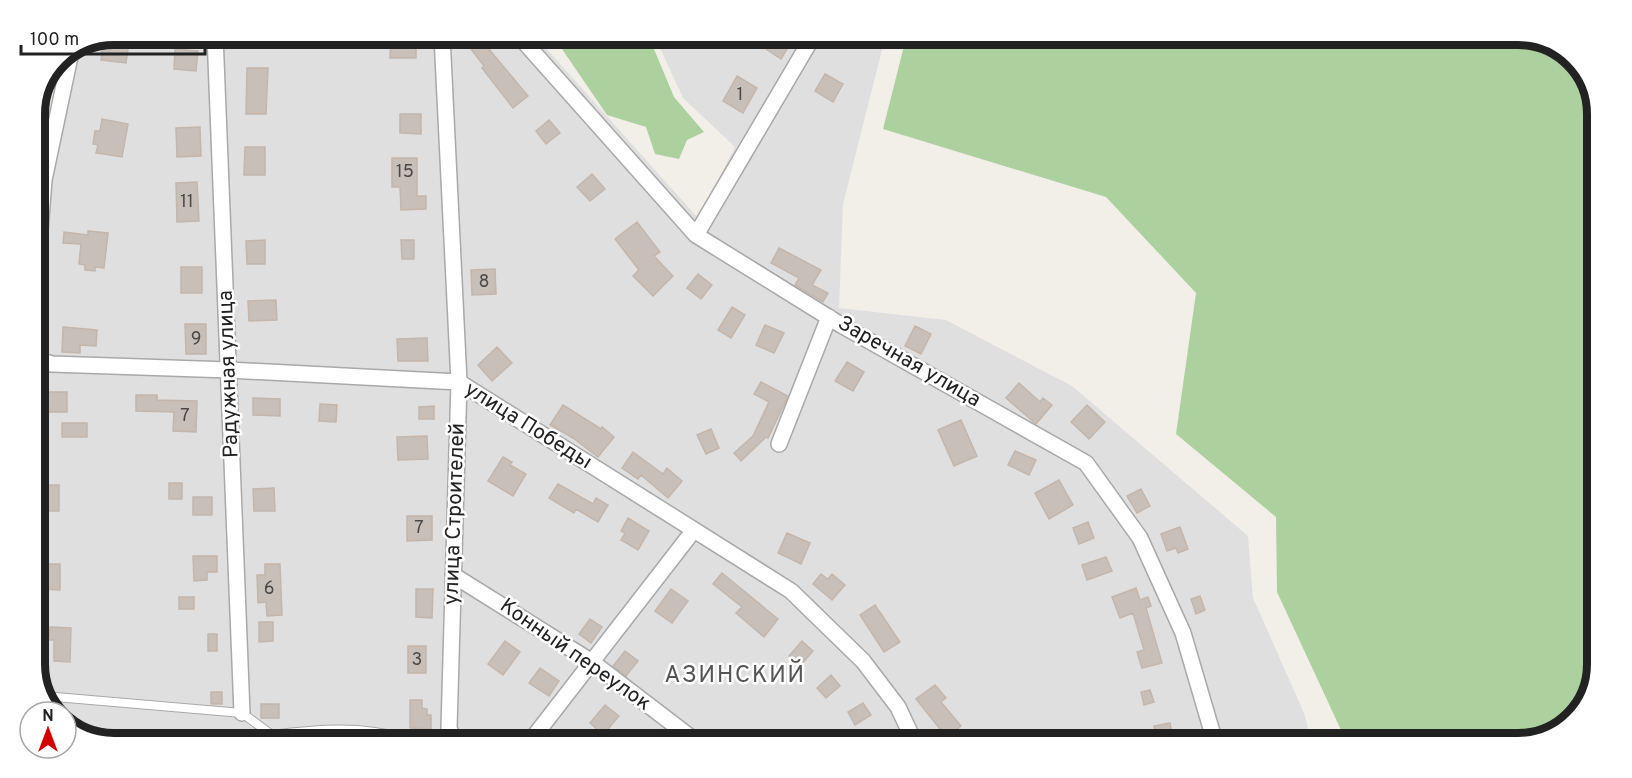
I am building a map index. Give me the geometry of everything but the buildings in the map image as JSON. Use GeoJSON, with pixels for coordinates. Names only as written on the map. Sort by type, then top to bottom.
{"type":"FeatureCollection","features":[{"type":"Feature","properties":{"kind":"street","name":"Радужная улица"},"geometry":{"type":"LineString","coordinates":[[216,45],[242,712]]}},
{"type":"Feature","properties":{"kind":"street","name":"улица Строителей"},"geometry":{"type":"LineString","coordinates":[[442,45],[459,382],[448,728],[450,733]]}},
{"type":"Feature","properties":{"kind":"street","name":"Заречная улица"},"geometry":{"type":"LineString","coordinates":[[527,45],[696,235],[829,317],[1086,463],[1140,538],[1182,633],[1212,733]]}},
{"type":"Feature","properties":{"kind":"street"},"geometry":{"type":"LineString","coordinates":[[696,235],[809,45]]}},
{"type":"Feature","properties":{"kind":"street"},"geometry":{"type":"LineString","coordinates":[[45,180],[69,62]]}},
{"type":"Feature","properties":{"kind":"street"},"geometry":{"type":"LineString","coordinates":[[779,444],[829,317]]}},
{"type":"Feature","properties":{"kind":"street","name":"улица Победы"},"geometry":{"type":"LineString","coordinates":[[45,362],[459,382],[791,591],[863,661],[898,706],[910,733]]}},
{"type":"Feature","properties":{"kind":"street"},"geometry":{"type":"LineString","coordinates":[[537,733],[694,530]]}},
{"type":"Feature","properties":{"kind":"street","name":"Конный переулок"},"geometry":{"type":"LineString","coordinates":[[453,575],[592,662],[685,733]]}},
{"type":"Feature","properties":{"kind":"lane"},"geometry":{"type":"LineString","coordinates":[[53,697],[242,712],[269,733]]}},
{"type":"Feature","properties":{"kind":"lane"},"geometry":{"type":"LineString","coordinates":[[289,733],[323,729],[388,733]]}},
{"type":"Feature","properties":{"kind":"shaded area","name":"АЗИНСКИЙ"},"geometry":{"type":"Polygon","coordinates":[[[114,45],[543,45],[698,218],[735,147],[683,98],[659,45],[883,45],[843,204],[839,308],[946,320],[1072,386],[1248,536],[1253,598],[1304,713],[1309,733],[114,733],[100,732],[78,723],[78,700],[55,700],[50,691],[45,669],[45,146],[58,75],[65,65],[87,50],[114,45]]]}},
{"type":"Feature","properties":{"kind":"green space"},"geometry":{"type":"Polygon","coordinates":[[[557,45],[652,45],[674,97],[704,132],[687,140],[679,159],[655,154],[646,127],[607,115],[562,49],[557,45]]]}},
{"type":"Feature","properties":{"kind":"green space"},"geometry":{"type":"Polygon","coordinates":[[[904,45],[1518,45],[1545,50],[1560,59],[1578,79],[1585,96],[1587,109],[1587,664],[1582,691],[1573,706],[1549,726],[1527,732],[1342,733],[1277,592],[1276,517],[1176,434],[1196,293],[1106,197],[883,129],[904,45]]]}},
{"type":"Feature","properties":{"kind":"district","name":"АЗИНСКИЙ"},"geometry":{"type":"Point","coordinates":[735,676]}}]}
